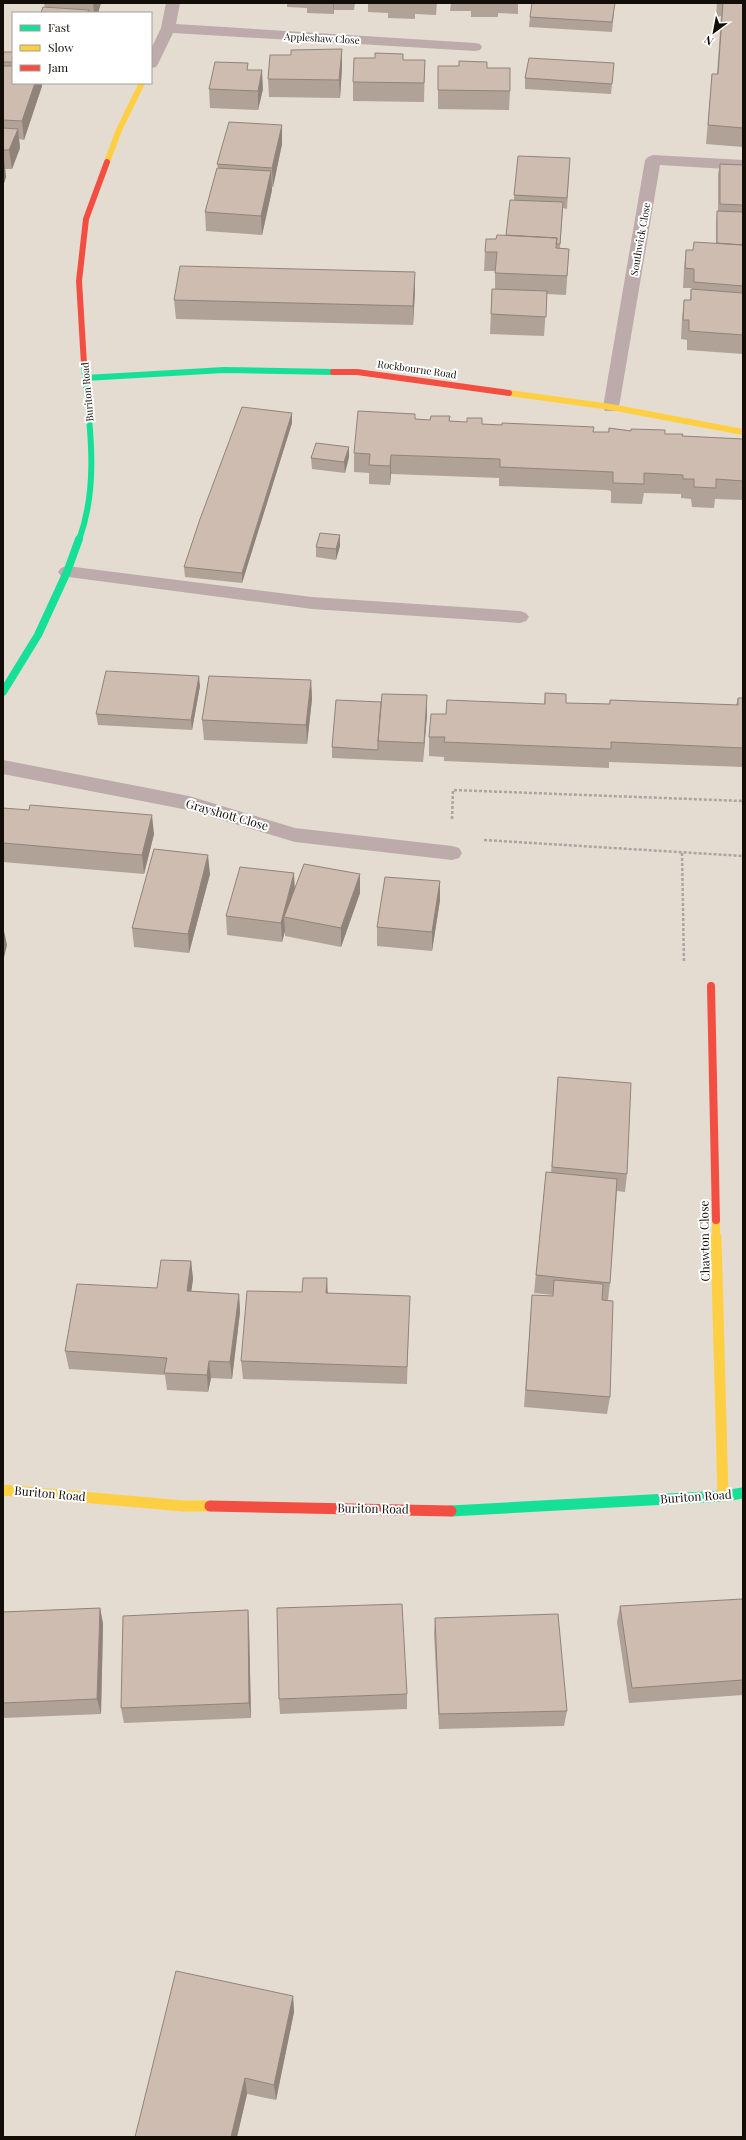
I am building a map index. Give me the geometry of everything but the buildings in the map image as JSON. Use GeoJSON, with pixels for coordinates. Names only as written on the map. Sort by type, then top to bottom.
{"type":"FeatureCollection","features":[{"type":"Feature","properties":{"kind":"street"},"geometry":{"type":"LineString","coordinates":[[152,62],[168,28],[173,3]]}},
{"type":"Feature","properties":{"kind":"street","name":"Appleshaw Close"},"geometry":{"type":"LineString","coordinates":[[168,28],[476,47]]}},
{"type":"Feature","properties":{"kind":"street","name":"Buriton Road"},"geometry":{"type":"LineString","coordinates":[[3,692],[38,635],[67,572],[85,524],[93,461],[85,378],[79,281],[86,219],[119,130],[142,84]]}},
{"type":"Feature","properties":{"kind":"street","name":"Southwick Close"},"geometry":{"type":"LineString","coordinates":[[611,407],[653,160],[743,165]]}},
{"type":"Feature","properties":{"kind":"street","name":"Rockbourne Road"},"geometry":{"type":"LineString","coordinates":[[85,378],[224,370],[356,372],[611,407],[743,432]]}},
{"type":"Feature","properties":{"kind":"street","name":"Grayshott Close"},"geometry":{"type":"LineString","coordinates":[[3,767],[189,803],[295,835],[452,845]]}},
{"type":"Feature","properties":{"kind":"street","name":"Chawton Close"},"geometry":{"type":"LineString","coordinates":[[711,986],[723,1496]]}},
{"type":"Feature","properties":{"kind":"street","name":"Buriton Road"},"geometry":{"type":"LineString","coordinates":[[3,1490],[183,1506],[460,1511],[723,1496],[743,1492]]}},
{"type":"Feature","properties":{"kind":"lane"},"geometry":{"type":"LineString","coordinates":[[67,572],[312,603],[520,617]]}},
{"type":"Feature","properties":{"kind":"path"},"geometry":{"type":"LineString","coordinates":[[743,801],[453,790],[452,845],[743,856]]}},
{"type":"Feature","properties":{"kind":"path"},"geometry":{"type":"LineString","coordinates":[[682,853],[685,983],[711,986]]}},
{"type":"Feature","properties":{"kind":"traffic: fast"},"geometry":{"type":"LineString","coordinates":[[3,692],[38,635],[67,572],[85,524],[93,461],[84,364]]}},
{"type":"Feature","properties":{"kind":"traffic: fast"},"geometry":{"type":"LineString","coordinates":[[85,378],[224,370],[333,372]]}},
{"type":"Feature","properties":{"kind":"traffic: fast"},"geometry":{"type":"LineString","coordinates":[[451,1511],[723,1496],[743,1493]]}},
{"type":"Feature","properties":{"kind":"traffic: slow"},"geometry":{"type":"LineString","coordinates":[[107,162],[119,130],[142,84]]}},
{"type":"Feature","properties":{"kind":"traffic: slow"},"geometry":{"type":"LineString","coordinates":[[509,393],[611,407],[743,432]]}},
{"type":"Feature","properties":{"kind":"traffic: slow"},"geometry":{"type":"LineString","coordinates":[[716,1220],[723,1496]]}},
{"type":"Feature","properties":{"kind":"traffic: slow"},"geometry":{"type":"LineString","coordinates":[[3,1490],[183,1506],[210,1506]]}},
{"type":"Feature","properties":{"kind":"traffic: jam"},"geometry":{"type":"LineString","coordinates":[[84,364],[79,281],[86,219],[107,162]]}},
{"type":"Feature","properties":{"kind":"traffic: jam"},"geometry":{"type":"LineString","coordinates":[[333,372],[357,372],[509,393]]}},
{"type":"Feature","properties":{"kind":"traffic: jam"},"geometry":{"type":"LineString","coordinates":[[711,986],[716,1220]]}},
{"type":"Feature","properties":{"kind":"traffic: jam"},"geometry":{"type":"LineString","coordinates":[[210,1506],[451,1511]]}}]}
